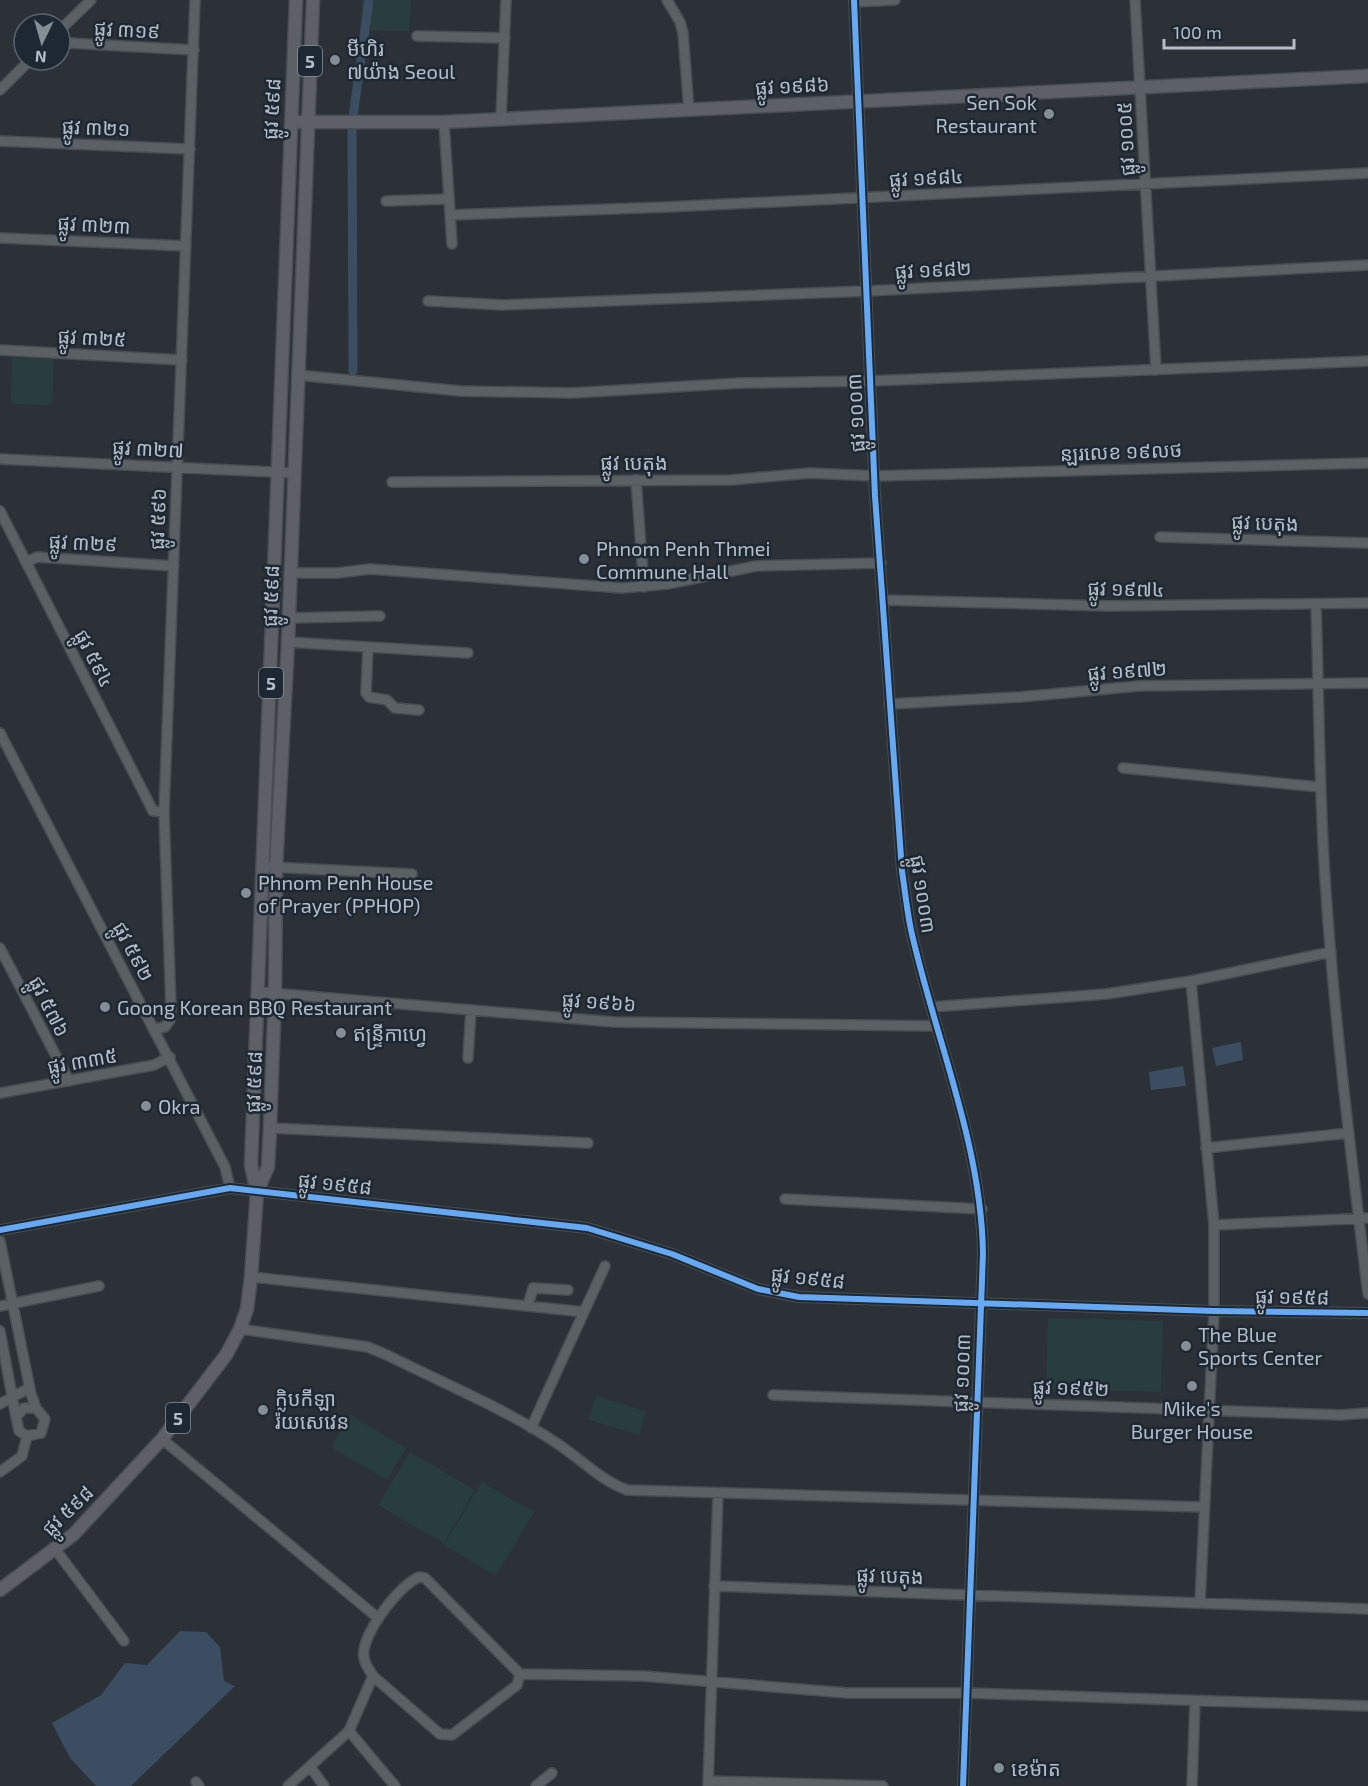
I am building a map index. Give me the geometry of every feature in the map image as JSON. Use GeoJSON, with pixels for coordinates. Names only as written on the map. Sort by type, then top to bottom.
{"type":"FeatureCollection","features":[{"type":"Feature","properties":{"kind":"main road","name":"ផ្លូវ ៥៩៨"},"geometry":{"type":"LineString","coordinates":[[257,1191],[268,1167],[275,993],[270,867],[278,472],[296,0]]}},
{"type":"Feature","properties":{"kind":"main road","name":"ផ្លូវ ៥៩៨"},"geometry":{"type":"LineString","coordinates":[[0,1590],[74,1534],[162,1439],[214,1373],[240,1329],[247,1309],[257,1191],[251,1165],[259,992],[288,642],[313,0]]}},
{"type":"Feature","properties":{"kind":"main road"},"geometry":{"type":"LineString","coordinates":[[295,26],[311,27]]}},
{"type":"Feature","properties":{"kind":"main road","name":"ផ្លូវ ១៩៨៦"},"geometry":{"type":"LineString","coordinates":[[290,122],[361,124],[444,122],[1368,76]]}},
{"type":"Feature","properties":{"kind":"street"},"geometry":{"type":"LineString","coordinates":[[72,18],[91,0]]}},
{"type":"Feature","properties":{"kind":"street","name":"ផ្លូវ ៥៩៦"},"geometry":{"type":"LineString","coordinates":[[155,1029],[165,1027],[170,1020],[171,1008],[164,812],[195,0]]}},
{"type":"Feature","properties":{"kind":"street"},"geometry":{"type":"LineString","coordinates":[[501,119],[506,0]]}},
{"type":"Feature","properties":{"kind":"street"},"geometry":{"type":"LineString","coordinates":[[667,0],[680,22],[683,33],[689,110]]}},
{"type":"Feature","properties":{"kind":"street"},"geometry":{"type":"LineString","coordinates":[[854,1],[895,0]]}},
{"type":"Feature","properties":{"kind":"street","name":"ផ្លូវ ១០០៥"},"geometry":{"type":"LineString","coordinates":[[1135,0],[1156,370]]}},
{"type":"Feature","properties":{"kind":"street","name":"ផ្លូវ ១០០៣"},"geometry":{"type":"LineString","coordinates":[[854,1],[875,476],[902,871],[911,930],[971,1153],[982,1209],[983,1253],[963,1786]]}},
{"type":"Feature","properties":{"kind":"street"},"geometry":{"type":"LineString","coordinates":[[417,36],[505,38]]}},
{"type":"Feature","properties":{"kind":"street","name":"ផ្លូវ ៣១៩"},"geometry":{"type":"LineString","coordinates":[[72,43],[194,50]]}},
{"type":"Feature","properties":{"kind":"street"},"geometry":{"type":"LineString","coordinates":[[0,90],[18,72]]}},
{"type":"Feature","properties":{"kind":"street"},"geometry":{"type":"LineString","coordinates":[[444,122],[452,244]]}},
{"type":"Feature","properties":{"kind":"street","name":"ផ្លូវ ៣២១"},"geometry":{"type":"LineString","coordinates":[[0,141],[190,149]]}},
{"type":"Feature","properties":{"kind":"street","name":"ផ្លូវ ១៩៨៤"},"geometry":{"type":"LineString","coordinates":[[450,215],[862,198],[1368,173]]}},
{"type":"Feature","properties":{"kind":"street"},"geometry":{"type":"LineString","coordinates":[[386,201],[449,199]]}},
{"type":"Feature","properties":{"kind":"street","name":"ផ្លូវ ៣២៣"},"geometry":{"type":"LineString","coordinates":[[0,238],[186,246]]}},
{"type":"Feature","properties":{"kind":"street","name":"ផ្លូវ ១៩៨២"},"geometry":{"type":"LineString","coordinates":[[428,301],[503,304],[867,291],[1368,265]]}},
{"type":"Feature","properties":{"kind":"street","name":"ផ្លូវ ៣២៥"},"geometry":{"type":"LineString","coordinates":[[0,350],[182,360]]}},
{"type":"Feature","properties":{"kind":"street"},"geometry":{"type":"LineString","coordinates":[[297,375],[461,392],[572,393],[741,383],[870,381],[1368,361]]}},
{"type":"Feature","properties":{"kind":"street","name":"ផ្លូវ ៣២៧"},"geometry":{"type":"LineString","coordinates":[[0,459],[294,473]]}},
{"type":"Feature","properties":{"kind":"street","name":"ន្ឡរលេខ ១៩លថ"},"geometry":{"type":"LineString","coordinates":[[875,476],[1368,463]]}},
{"type":"Feature","properties":{"kind":"street","name":"ផ្លូវ បេតុង"},"geometry":{"type":"LineString","coordinates":[[392,482],[731,480],[810,473],[875,476]]}},
{"type":"Feature","properties":{"kind":"street"},"geometry":{"type":"LineString","coordinates":[[636,480],[644,587]]}},
{"type":"Feature","properties":{"kind":"street","name":"ផ្លូវ ៥៩៤"},"geometry":{"type":"LineString","coordinates":[[0,511],[153,811],[164,812]]}},
{"type":"Feature","properties":{"kind":"street","name":"ផ្លូវ បេតុង"},"geometry":{"type":"LineString","coordinates":[[1160,537],[1368,543]]}},
{"type":"Feature","properties":{"kind":"street","name":"ផ្លូវ ៣២៩"},"geometry":{"type":"LineString","coordinates":[[27,562],[37,557],[174,566]]}},
{"type":"Feature","properties":{"kind":"street"},"geometry":{"type":"LineString","coordinates":[[290,573],[338,573],[370,569],[600,587],[644,587],[756,566],[881,563]]}},
{"type":"Feature","properties":{"kind":"street","name":"ផ្លូវ ១៩៧៤"},"geometry":{"type":"LineString","coordinates":[[883,600],[1109,606],[1368,603]]}},
{"type":"Feature","properties":{"kind":"street"},"geometry":{"type":"LineString","coordinates":[[1316,605],[1320,787],[1331,952],[1349,1133],[1363,1218],[1368,1294]]}},
{"type":"Feature","properties":{"kind":"street"},"geometry":{"type":"LineString","coordinates":[[289,618],[380,616]]}},
{"type":"Feature","properties":{"kind":"street"},"geometry":{"type":"LineString","coordinates":[[288,642],[468,653]]}},
{"type":"Feature","properties":{"kind":"street"},"geometry":{"type":"LineString","coordinates":[[368,647],[366,693],[369,697],[387,700],[395,708],[419,710]]}},
{"type":"Feature","properties":{"kind":"street","name":"ផ្លូវ ១៩៧២"},"geometry":{"type":"LineString","coordinates":[[889,704],[1020,697],[1139,686],[1368,683]]}},
{"type":"Feature","properties":{"kind":"street","name":"ផ្លូវ ៥៩២"},"geometry":{"type":"LineString","coordinates":[[0,733],[170,1057],[225,1167],[230,1188]]}},
{"type":"Feature","properties":{"kind":"street"},"geometry":{"type":"LineString","coordinates":[[1123,768],[1320,787]]}},
{"type":"Feature","properties":{"kind":"street"},"geometry":{"type":"LineString","coordinates":[[270,867],[412,874]]}},
{"type":"Feature","properties":{"kind":"street","name":"ផ្លូវ ៥៧៦"},"geometry":{"type":"LineString","coordinates":[[0,948],[69,1081]]}},
{"type":"Feature","properties":{"kind":"street"},"geometry":{"type":"LineString","coordinates":[[932,1007],[1106,994],[1191,981],[1331,952]]}},
{"type":"Feature","properties":{"kind":"street"},"geometry":{"type":"LineString","coordinates":[[1191,981],[1214,1225],[1214,1311],[1200,1603]]}},
{"type":"Feature","properties":{"kind":"street","name":"ផ្លូវ ១៩៦៦"},"geometry":{"type":"LineString","coordinates":[[259,992],[614,1022],[937,1026]]}},
{"type":"Feature","properties":{"kind":"street"},"geometry":{"type":"LineString","coordinates":[[468,1058],[471,1010]]}},
{"type":"Feature","properties":{"kind":"street","name":"ផ្លូវ ៣៣៥"},"geometry":{"type":"LineString","coordinates":[[0,1093],[154,1065],[170,1057]]}},
{"type":"Feature","properties":{"kind":"street"},"geometry":{"type":"LineString","coordinates":[[270,1128],[588,1143]]}},
{"type":"Feature","properties":{"kind":"street"},"geometry":{"type":"LineString","coordinates":[[1206,1148],[1349,1133]]}},
{"type":"Feature","properties":{"kind":"street","name":"ផ្លូវ ១៩៥៨"},"geometry":{"type":"LineString","coordinates":[[0,1230],[230,1188],[587,1228],[672,1254],[758,1289],[790,1296],[1214,1311],[1368,1313]]}},
{"type":"Feature","properties":{"kind":"street"},"geometry":{"type":"LineString","coordinates":[[785,1198],[982,1209]]}},
{"type":"Feature","properties":{"kind":"street"},"geometry":{"type":"LineString","coordinates":[[1214,1225],[1363,1218]]}},
{"type":"Feature","properties":{"kind":"street"},"geometry":{"type":"LineString","coordinates":[[0,1241],[30,1388],[36,1408],[44,1414],[44,1429],[36,1436],[27,1436],[16,1427],[13,1396],[0,1331]]}},
{"type":"Feature","properties":{"kind":"street"},"geometry":{"type":"LineString","coordinates":[[531,1428],[605,1266]]}},
{"type":"Feature","properties":{"kind":"street"},"geometry":{"type":"LineString","coordinates":[[251,1277],[584,1312]]}},
{"type":"Feature","properties":{"kind":"street"},"geometry":{"type":"LineString","coordinates":[[0,1306],[99,1286]]}},
{"type":"Feature","properties":{"kind":"street"},"geometry":{"type":"LineString","coordinates":[[528,1305],[533,1288],[568,1290]]}},
{"type":"Feature","properties":{"kind":"street"},"geometry":{"type":"LineString","coordinates":[[240,1329],[368,1347],[531,1428],[558,1444],[610,1484],[627,1490],[1203,1507]]}},
{"type":"Feature","properties":{"kind":"street"},"geometry":{"type":"LineString","coordinates":[[0,1404],[30,1388]]}},
{"type":"Feature","properties":{"kind":"street","name":"ផ្លូវ ១៩៥២"},"geometry":{"type":"LineString","coordinates":[[773,1395],[1340,1415],[1368,1413]]}},
{"type":"Feature","properties":{"kind":"street"},"geometry":{"type":"LineString","coordinates":[[16,1418],[24,1408],[36,1408]]}},
{"type":"Feature","properties":{"kind":"street"},"geometry":{"type":"LineString","coordinates":[[0,1472],[22,1456],[27,1436]]}},
{"type":"Feature","properties":{"kind":"street"},"geometry":{"type":"LineString","coordinates":[[162,1439],[378,1618]]}},
{"type":"Feature","properties":{"kind":"street"},"geometry":{"type":"LineString","coordinates":[[718,1494],[708,1783],[883,1786]]}},
{"type":"Feature","properties":{"kind":"street"},"geometry":{"type":"LineString","coordinates":[[55,1549],[124,1641]]}},
{"type":"Feature","properties":{"kind":"street"},"geometry":{"type":"LineString","coordinates":[[520,1674],[517,1685],[452,1735],[447,1736],[440,1734],[373,1676],[365,1664],[363,1652],[378,1618],[411,1581],[418,1577],[425,1578],[520,1674],[643,1676],[695,1680],[712,1684],[847,1693],[967,1693],[1368,1706]]}},
{"type":"Feature","properties":{"kind":"street","name":"ផ្លូវ បេតុង"},"geometry":{"type":"LineString","coordinates":[[714,1586],[1368,1609]]}},
{"type":"Feature","properties":{"kind":"street"},"geometry":{"type":"LineString","coordinates":[[288,1786],[311,1768],[349,1731],[373,1676]]}},
{"type":"Feature","properties":{"kind":"street"},"geometry":{"type":"LineString","coordinates":[[1192,1786],[1195,1701]]}},
{"type":"Feature","properties":{"kind":"street"},"geometry":{"type":"LineString","coordinates":[[349,1731],[395,1786]]}},
{"type":"Feature","properties":{"kind":"street"},"geometry":{"type":"LineString","coordinates":[[311,1768],[324,1786]]}},
{"type":"Feature","properties":{"kind":"street"},"geometry":{"type":"LineString","coordinates":[[536,1786],[552,1773]]}},
{"type":"Feature","properties":{"kind":"green space"},"geometry":{"type":"Polygon","coordinates":[[[362,0],[411,0],[409,31],[360,30],[362,0]]]}},
{"type":"Feature","properties":{"kind":"green space"},"geometry":{"type":"Polygon","coordinates":[[[12,358],[54,359],[52,405],[11,404],[12,358]]]}},
{"type":"Feature","properties":{"kind":"green space"},"geometry":{"type":"Polygon","coordinates":[[[1048,1318],[1163,1321],[1161,1392],[1046,1389],[1048,1318]]]}},
{"type":"Feature","properties":{"kind":"green space"},"geometry":{"type":"Polygon","coordinates":[[[596,1396],[646,1411],[639,1435],[589,1420],[596,1396]]]}},
{"type":"Feature","properties":{"kind":"green space"},"geometry":{"type":"Polygon","coordinates":[[[350,1415],[406,1448],[387,1480],[331,1447],[350,1415]]]}},
{"type":"Feature","properties":{"kind":"green space"},"geometry":{"type":"Polygon","coordinates":[[[410,1452],[475,1490],[444,1543],[378,1505],[410,1452]]]}},
{"type":"Feature","properties":{"kind":"green space"},"geometry":{"type":"Polygon","coordinates":[[[482,1482],[534,1512],[496,1576],[444,1545],[482,1482]]]}},
{"type":"Feature","properties":{"kind":"water"},"geometry":{"type":"Polygon","coordinates":[[[1241,1042],[1243,1060],[1216,1066],[1212,1048],[1241,1042]]]}},
{"type":"Feature","properties":{"kind":"water"},"geometry":{"type":"Polygon","coordinates":[[[1183,1066],[1186,1086],[1151,1090],[1149,1072],[1183,1066]]]}},
{"type":"Feature","properties":{"kind":"water"},"geometry":{"type":"Polygon","coordinates":[[[180,1631],[206,1632],[220,1647],[224,1681],[235,1686],[131,1786],[96,1786],[70,1758],[52,1723],[101,1695],[125,1663],[147,1665],[180,1631]]]}},
{"type":"Feature","properties":{"kind":"waterway"},"geometry":{"type":"LineString","coordinates":[[353,371],[352,124],[369,0]]}},
{"type":"Feature","properties":{"kind":"cycle path"},"geometry":{"type":"LineString","coordinates":[[854,0],[875,496],[902,871],[911,930],[966,1130],[980,1212],[983,1253],[963,1786]]}},
{"type":"Feature","properties":{"kind":"cycle path"},"geometry":{"type":"LineString","coordinates":[[0,1230],[230,1188],[587,1228],[672,1254],[758,1289],[799,1297],[1214,1311],[1368,1313]]}},
{"type":"Feature","properties":{"kind":"place","name":"មីហិរ ៧យ៉ាង Seoul"},"geometry":{"type":"Point","coordinates":[335,60]}},
{"type":"Feature","properties":{"kind":"place","name":"Sen Sok Restaurant"},"geometry":{"type":"Point","coordinates":[1049,114]}},
{"type":"Feature","properties":{"kind":"place","name":"Phnom Penh Thmei Commune Hall"},"geometry":{"type":"Point","coordinates":[584,559]}},
{"type":"Feature","properties":{"kind":"place","name":"Phnom Penh House of Prayer (PPHOP)"},"geometry":{"type":"Point","coordinates":[246,893]}},
{"type":"Feature","properties":{"kind":"place","name":"Goong Korean BBQ Restaurant"},"geometry":{"type":"Point","coordinates":[105,1007]}},
{"type":"Feature","properties":{"kind":"place","name":"ឥន្ទ្រីកាហ្វេ"},"geometry":{"type":"Point","coordinates":[341,1033]}},
{"type":"Feature","properties":{"kind":"place","name":"Okra"},"geometry":{"type":"Point","coordinates":[146,1106]}},
{"type":"Feature","properties":{"kind":"place","name":"The Blue Sports Center"},"geometry":{"type":"Point","coordinates":[1186,1346]}},
{"type":"Feature","properties":{"kind":"place","name":"Mike's Burger House"},"geometry":{"type":"Point","coordinates":[1192,1386]}},
{"type":"Feature","properties":{"kind":"place","name":"ក្លិបកីឡា រ៉យសេវេន"},"geometry":{"type":"Point","coordinates":[263,1410]}},
{"type":"Feature","properties":{"kind":"place","name":"ខេម៉ាត"},"geometry":{"type":"Point","coordinates":[999,1768]}}]}
